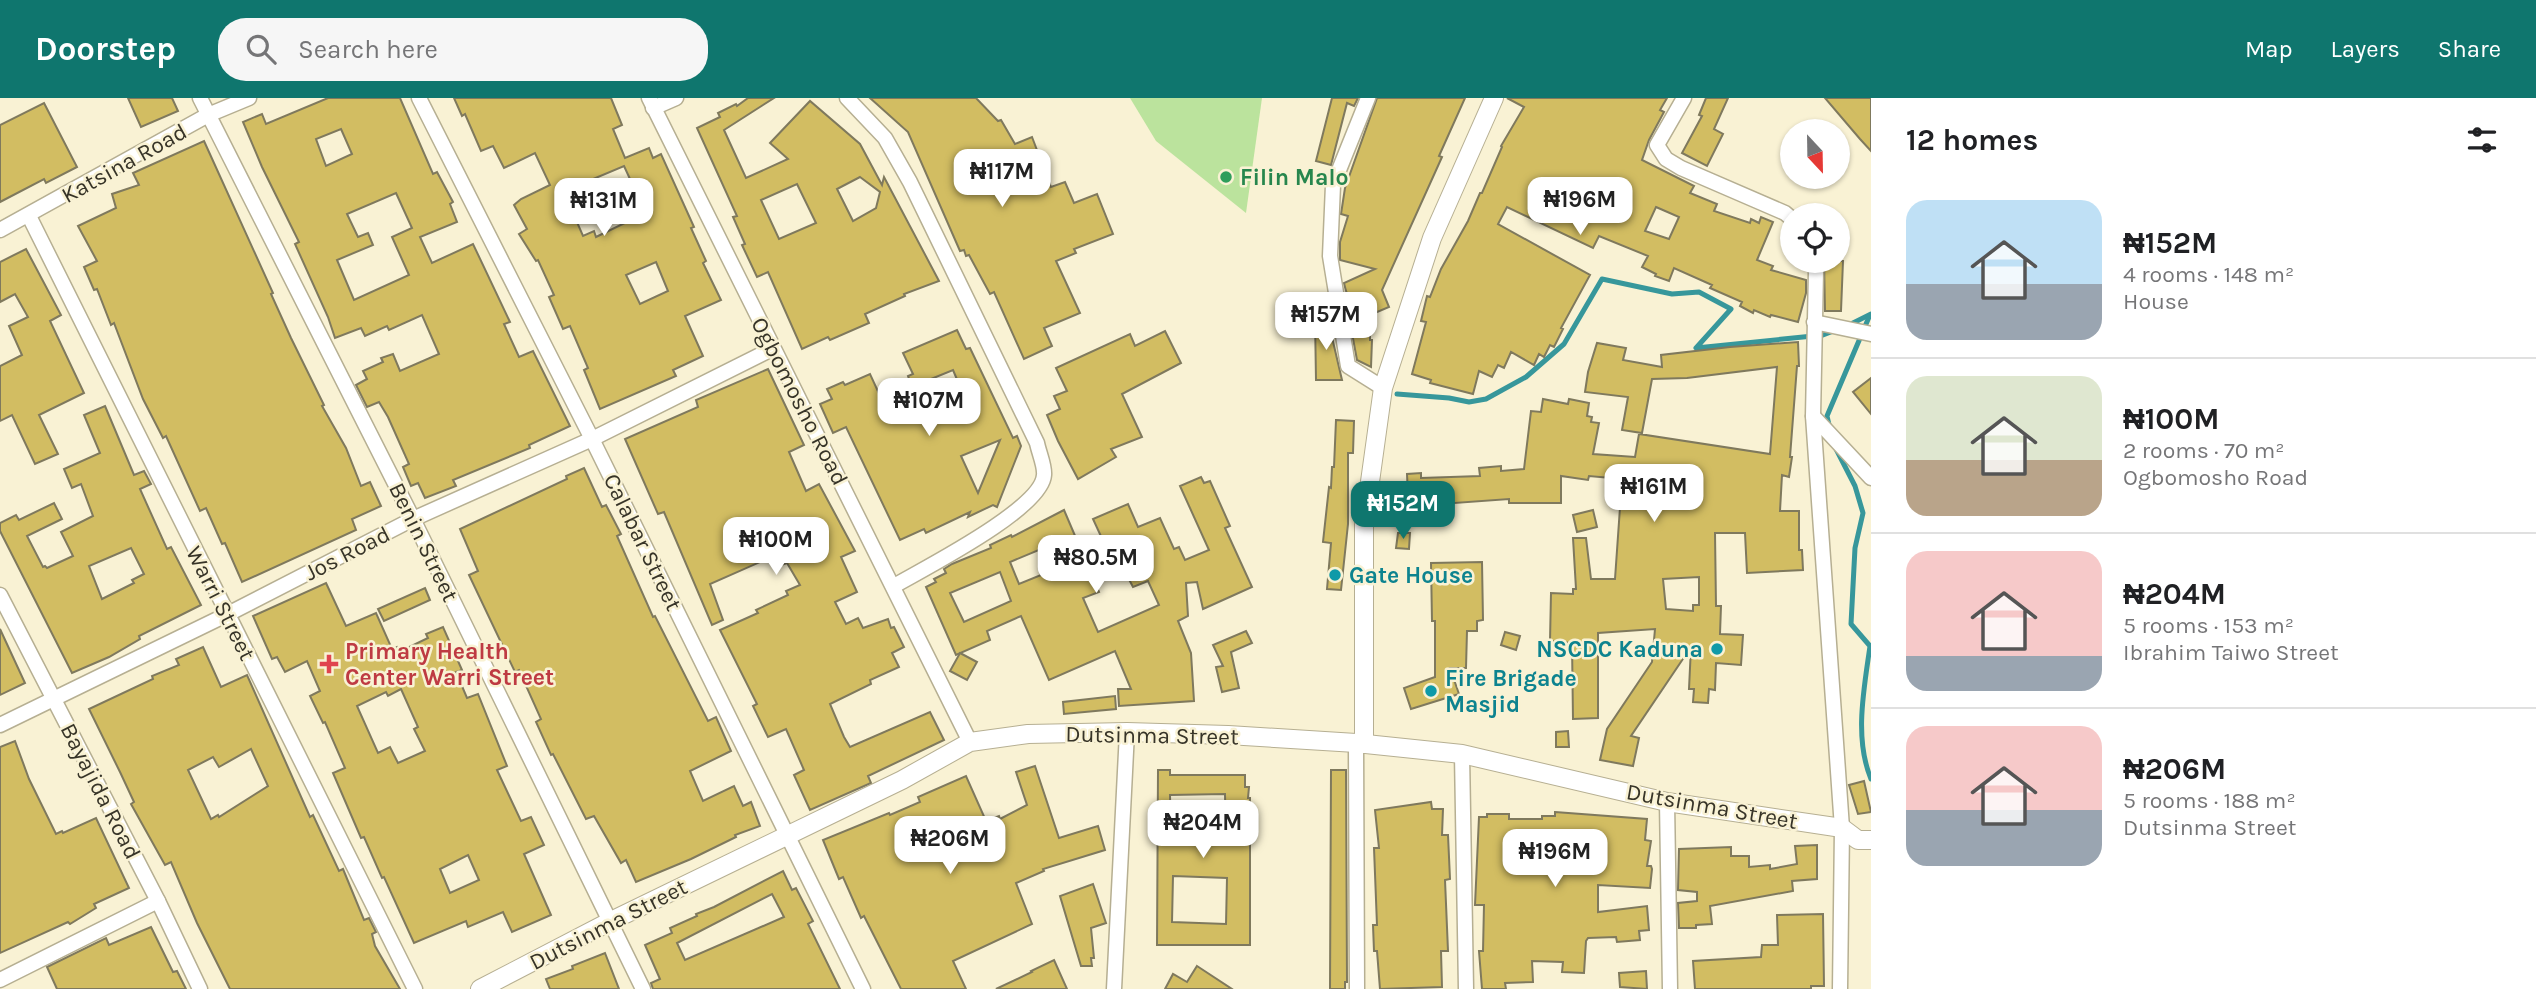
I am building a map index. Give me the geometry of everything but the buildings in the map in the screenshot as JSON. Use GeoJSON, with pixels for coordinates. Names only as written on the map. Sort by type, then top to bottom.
{"type":"FeatureCollection","features":[{"type":"Feature","properties":{"kind":"street","name":"Benin Street"},"geometry":{"type":"LineString","coordinates":[[200,98],[413,519],[643,989]]}},
{"type":"Feature","properties":{"kind":"street","name":"Katsina Road"},"geometry":{"type":"LineString","coordinates":[[0,230],[208,115],[248,98]]}},
{"type":"Feature","properties":{"kind":"street","name":"Calabar Street"},"geometry":{"type":"LineString","coordinates":[[419,98],[592,439],[863,989]]}},
{"type":"Feature","properties":{"kind":"street"},"geometry":{"type":"LineString","coordinates":[[651,103],[676,98]]}},
{"type":"Feature","properties":{"kind":"street"},"geometry":{"type":"LineString","coordinates":[[847,98],[885,138],[910,182],[1037,443],[1044,476],[1038,489],[1010,516],[894,586]]}},
{"type":"Feature","properties":{"kind":"street"},"geometry":{"type":"LineString","coordinates":[[1368,98],[1333,185],[1330,256],[1348,366],[1382,388]]}},
{"type":"Feature","properties":{"kind":"street"},"geometry":{"type":"LineString","coordinates":[[1357,989],[1364,525],[1382,388],[1432,238],[1494,98]]}},
{"type":"Feature","properties":{"kind":"street"},"geometry":{"type":"LineString","coordinates":[[1684,98],[1657,145],[1666,159],[1780,211]]}},
{"type":"Feature","properties":{"kind":"street","name":"Ogbomosho Road"},"geometry":{"type":"LineString","coordinates":[[651,103],[970,742]]}},
{"type":"Feature","properties":{"kind":"street","name":"Warri Street"},"geometry":{"type":"LineString","coordinates":[[29,216],[415,989]]}},
{"type":"Feature","properties":{"kind":"street"},"geometry":{"type":"LineString","coordinates":[[1816,273],[1812,416],[1842,828],[1840,989]]}},
{"type":"Feature","properties":{"kind":"street"},"geometry":{"type":"LineString","coordinates":[[1814,322],[1871,334]]}},
{"type":"Feature","properties":{"kind":"street","name":"Jos Road"},"geometry":{"type":"LineString","coordinates":[[0,725],[226,615],[413,519],[592,439],[772,349]]}},
{"type":"Feature","properties":{"kind":"street"},"geometry":{"type":"LineString","coordinates":[[1812,416],[1871,478]]}},
{"type":"Feature","properties":{"kind":"street","name":"Bayajida Road"},"geometry":{"type":"LineString","coordinates":[[0,595],[158,901],[200,989]]}},
{"type":"Feature","properties":{"kind":"street"},"geometry":{"type":"LineString","coordinates":[[1114,989],[1128,732]]}},
{"type":"Feature","properties":{"kind":"street","name":"Dutsinma Street"},"geometry":{"type":"LineString","coordinates":[[480,989],[611,921],[902,780],[970,742],[1028,734],[1228,734],[1462,754],[1667,802],[1842,828],[1858,840],[1871,840]]}},
{"type":"Feature","properties":{"kind":"street"},"geometry":{"type":"LineString","coordinates":[[1462,754],[1466,989]]}},
{"type":"Feature","properties":{"kind":"street"},"geometry":{"type":"LineString","coordinates":[[1667,802],[1670,989]]}},
{"type":"Feature","properties":{"kind":"street"},"geometry":{"type":"LineString","coordinates":[[0,980],[158,901]]}},
{"type":"Feature","properties":{"kind":"green space","name":"Filin Malo"},"geometry":{"type":"Polygon","coordinates":[[[1130,98],[1262,98],[1246,213],[1156,141],[1130,98]]]}},
{"type":"Feature","properties":{"kind":"waterway"},"geometry":{"type":"LineString","coordinates":[[1397,394],[1469,402],[1486,399],[1526,377],[1564,344],[1602,279],[1672,294],[1699,292],[1731,309],[1696,348],[1823,335],[1836,330]]}},
{"type":"Feature","properties":{"kind":"waterway"},"geometry":{"type":"LineString","coordinates":[[1849,325],[1871,314]]}},
{"type":"Feature","properties":{"kind":"waterway"},"geometry":{"type":"LineString","coordinates":[[1830,429],[1827,416],[1869,317]]}},
{"type":"Feature","properties":{"kind":"waterway"},"geometry":{"type":"LineString","coordinates":[[1834,445],[1855,486],[1863,513],[1855,548],[1851,624],[1870,646],[1863,696],[1862,730],[1871,779]]}},
{"type":"Feature","properties":{"kind":"place","name":"Filin Malo"},"geometry":{"type":"Point","coordinates":[1226,177]}},
{"type":"Feature","properties":{"kind":"place","name":"Gate House"},"geometry":{"type":"Point","coordinates":[1335,575]}},
{"type":"Feature","properties":{"kind":"place","name":"NSCDC Kaduna"},"geometry":{"type":"Point","coordinates":[1717,649]}},
{"type":"Feature","properties":{"kind":"place","name":"Primary Health Center Warri Street"},"geometry":{"type":"Point","coordinates":[329,664]}},
{"type":"Feature","properties":{"kind":"place","name":"Fire Brigade Masjid"},"geometry":{"type":"Point","coordinates":[1431,691]}}]}
